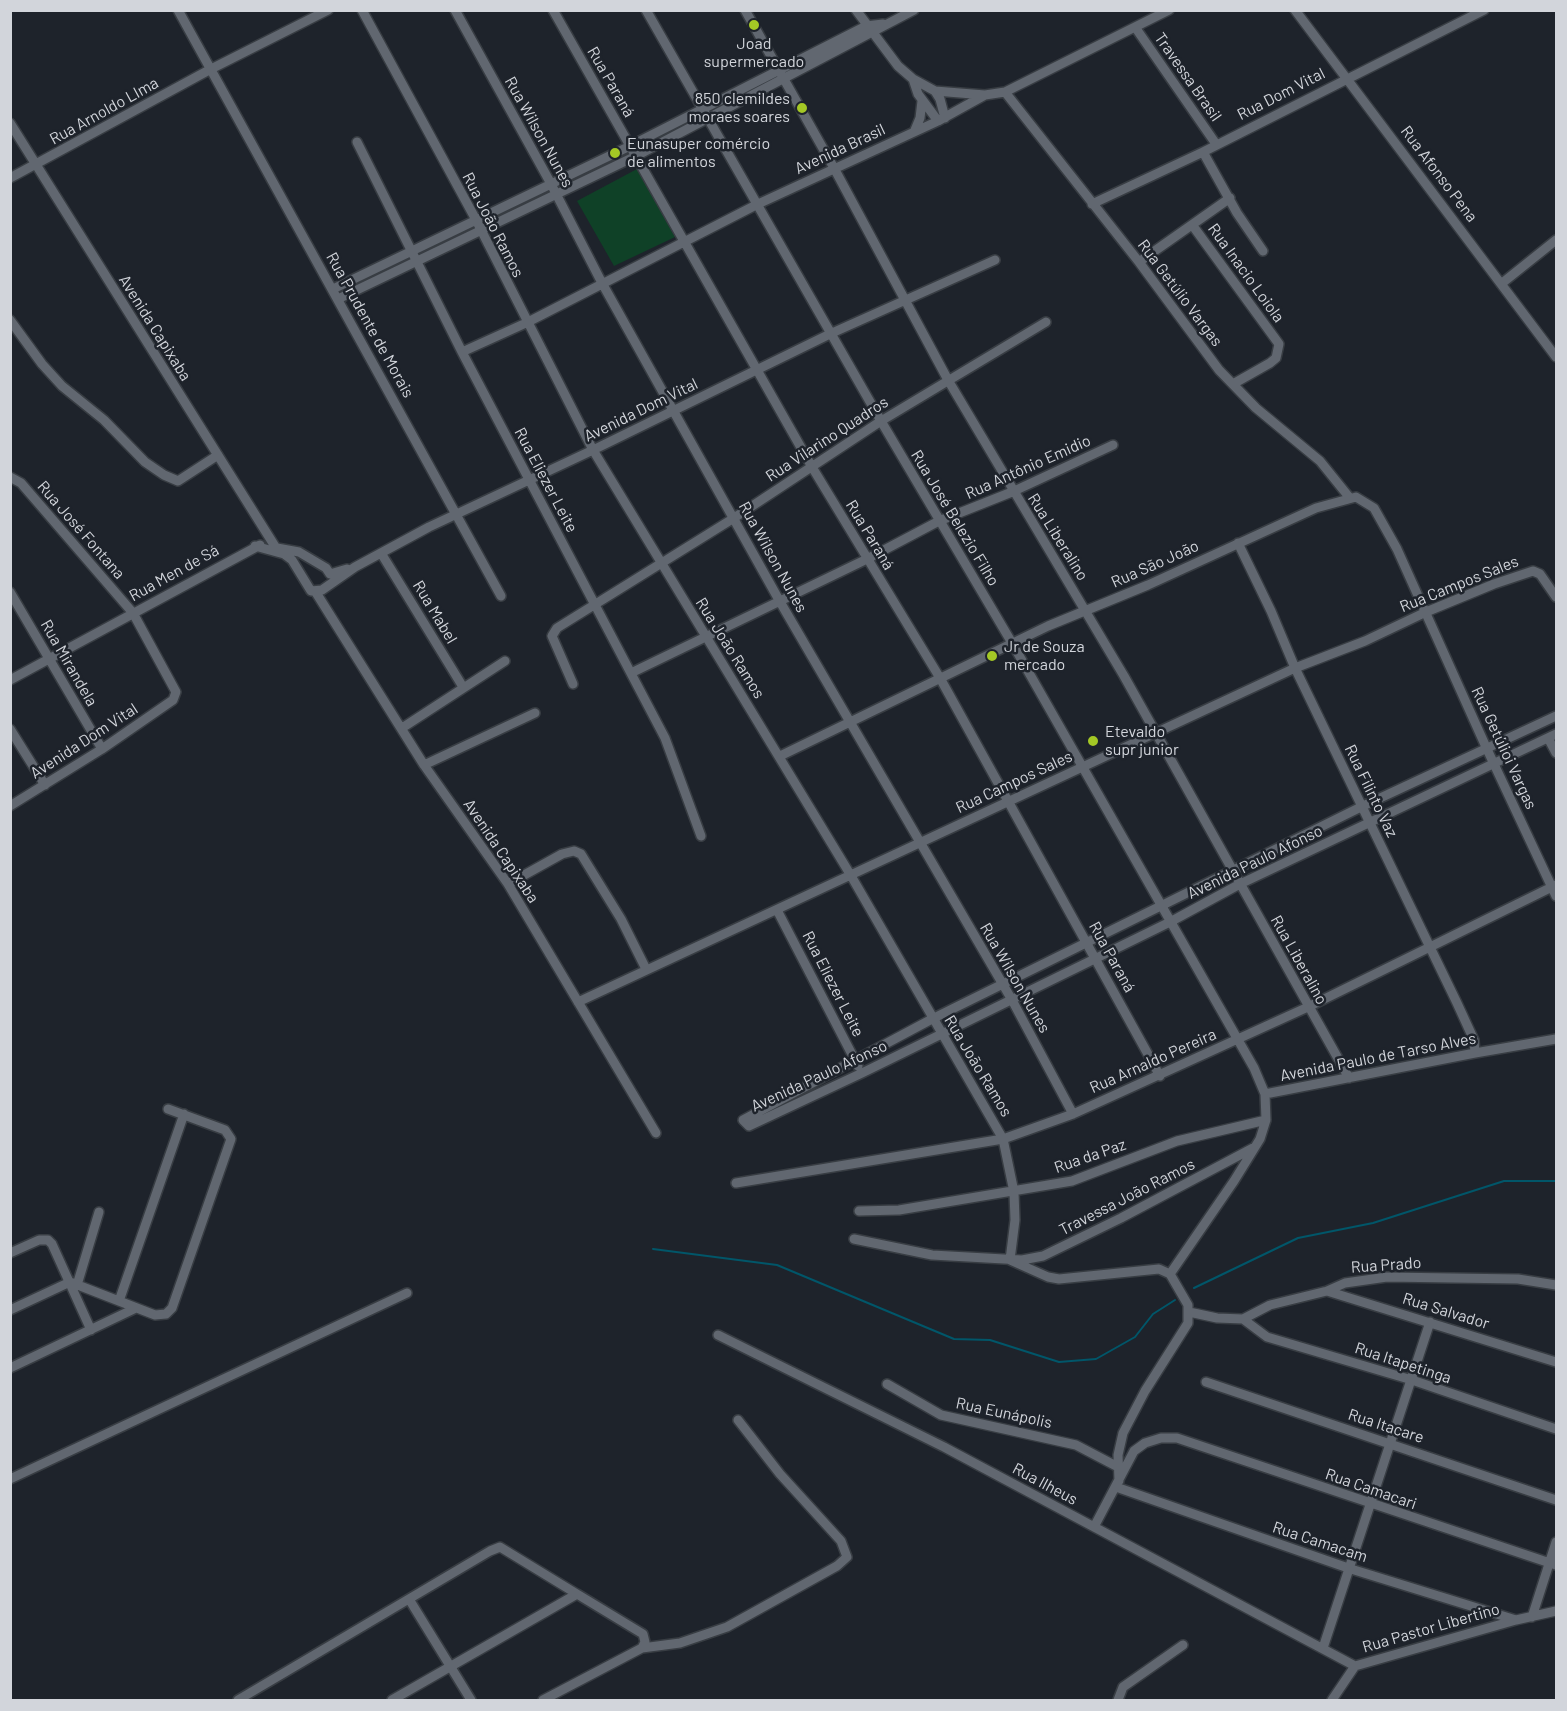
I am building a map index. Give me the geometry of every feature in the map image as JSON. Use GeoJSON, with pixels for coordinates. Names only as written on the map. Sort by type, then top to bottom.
{"type":"FeatureCollection","features":[{"type":"Feature","properties":{"kind":"street","name":"Rua Prudente de Morais"},"geometry":{"type":"LineString","coordinates":[[178,10],[501,596]]}},
{"type":"Feature","properties":{"kind":"street","name":"Rua Arnoldo LIma"},"geometry":{"type":"LineString","coordinates":[[10,178],[211,69],[328,10]]}},
{"type":"Feature","properties":{"kind":"street","name":"Rua João Ramos"},"geometry":{"type":"LineString","coordinates":[[362,10],[475,218],[526,323],[593,450],[704,637],[780,756],[1003,1139],[1014,1192],[1015,1220],[1011,1260]]}},
{"type":"Feature","properties":{"kind":"street","name":"Rua Wilson Nunes"},"geometry":{"type":"LineString","coordinates":[[455,10],[550,182],[602,283],[779,600],[1012,1000],[1073,1114]]}},
{"type":"Feature","properties":{"kind":"street","name":"Rua Paraná"},"geometry":{"type":"LineString","coordinates":[[553,10],[812,467],[940,678],[1160,1076]]}},
{"type":"Feature","properties":{"kind":"street","name":"Rua José Belezio Filho"},"geometry":{"type":"LineString","coordinates":[[646,10],[881,421],[1012,643],[1238,1040]]}},
{"type":"Feature","properties":{"kind":"street","name":"Rua Liberalino"},"geometry":{"type":"LineString","coordinates":[[744,10],[834,168],[948,380],[1012,492],[1085,610],[1349,1078]]}},
{"type":"Feature","properties":{"kind":"street"},"geometry":{"type":"LineString","coordinates":[[856,10],[898,66],[913,80],[935,91],[985,95]]}},
{"type":"Feature","properties":{"kind":"street"},"geometry":{"type":"LineString","coordinates":[[338,298],[636,156],[869,29],[888,23],[914,10]]}},
{"type":"Feature","properties":{"kind":"street","name":"Avenida Brasil"},"geometry":{"type":"LineString","coordinates":[[462,352],[526,323],[758,204],[941,119],[985,95],[1005,92],[1135,27],[1152,14],[1168,10]]}},
{"type":"Feature","properties":{"kind":"street","name":"Rua Afonso Pena"},"geometry":{"type":"LineString","coordinates":[[1295,10],[1557,357]]}},
{"type":"Feature","properties":{"kind":"street","name":"Rua Dom Vital"},"geometry":{"type":"LineString","coordinates":[[1092,204],[1203,152],[1484,10]]}},
{"type":"Feature","properties":{"kind":"street","name":"Travessa Brasil"},"geometry":{"type":"LineString","coordinates":[[1135,27],[1216,144]]}},
{"type":"Feature","properties":{"kind":"street"},"geometry":{"type":"LineString","coordinates":[[333,289],[412,248],[630,146],[703,109],[782,75]]}},
{"type":"Feature","properties":{"kind":"street"},"geometry":{"type":"LineString","coordinates":[[913,80],[922,101],[941,119]]}},
{"type":"Feature","properties":{"kind":"street"},"geometry":{"type":"LineString","coordinates":[[935,91],[940,99],[941,119]]}},
{"type":"Feature","properties":{"kind":"street","name":"Rua Getúlio Vargas"},"geometry":{"type":"LineString","coordinates":[[1005,92],[1139,262],[1219,370],[1265,416],[1320,461],[1349,497]]}},
{"type":"Feature","properties":{"kind":"street"},"geometry":{"type":"LineString","coordinates":[[915,130],[920,118],[922,101]]}},
{"type":"Feature","properties":{"kind":"street","name":"Avenida Capixaba"},"geometry":{"type":"LineString","coordinates":[[10,123],[276,548]]}},
{"type":"Feature","properties":{"kind":"street","name":"Rua Eliezer Leite"},"geometry":{"type":"LineString","coordinates":[[357,142],[462,352],[665,738],[701,836]]}},
{"type":"Feature","properties":{"kind":"street"},"geometry":{"type":"LineString","coordinates":[[1203,152],[1263,251]]}},
{"type":"Feature","properties":{"kind":"street"},"geometry":{"type":"LineString","coordinates":[[1139,262],[1230,198]]}},
{"type":"Feature","properties":{"kind":"street","name":"Rua Inacio Loiola"},"geometry":{"type":"LineString","coordinates":[[1193,226],[1279,344],[1276,358],[1233,384]]}},
{"type":"Feature","properties":{"kind":"street"},"geometry":{"type":"LineString","coordinates":[[1502,284],[1557,240]]}},
{"type":"Feature","properties":{"kind":"street","name":"Avenida Dom Vital"},"geometry":{"type":"LineString","coordinates":[[311,588],[322,590],[355,567],[456,514],[832,333],[995,260]]}},
{"type":"Feature","properties":{"kind":"street"},"geometry":{"type":"LineString","coordinates":[[10,320],[42,364],[62,386],[104,420],[145,462],[164,475],[178,481],[218,455]]}},
{"type":"Feature","properties":{"kind":"street","name":"Rua Vilarino Quadros"},"geometry":{"type":"LineString","coordinates":[[573,684],[552,636],[557,628],[734,518],[881,421],[1046,322]]}},
{"type":"Feature","properties":{"kind":"street","name":"Rua Antônio Emidio"},"geometry":{"type":"LineString","coordinates":[[631,672],[867,559],[939,521],[1012,492],[1113,445]]}},
{"type":"Feature","properties":{"kind":"street","name":"Rua José Fontana"},"geometry":{"type":"LineString","coordinates":[[10,477],[18,479],[133,613],[174,687],[176,692],[173,700]]}},
{"type":"Feature","properties":{"kind":"street"},"geometry":{"type":"LineString","coordinates":[[1349,497],[1365,501],[1383,523],[1426,612]]}},
{"type":"Feature","properties":{"kind":"street","name":"Rua São João"},"geometry":{"type":"LineString","coordinates":[[780,756],[1012,643],[1148,585],[1316,508],[1349,497]]}},
{"type":"Feature","properties":{"kind":"street","name":"Rua Filinto Vaz"},"geometry":{"type":"LineString","coordinates":[[1238,543],[1271,611],[1295,668],[1474,1040],[1474,1053]]}},
{"type":"Feature","properties":{"kind":"street"},"geometry":{"type":"LineString","coordinates":[[255,546],[263,544],[299,552],[326,568],[330,574],[355,567]]}},
{"type":"Feature","properties":{"kind":"street","name":"Avenida Capixaba"},"geometry":{"type":"LineString","coordinates":[[255,546],[284,554],[311,588],[424,765],[508,884],[656,1133]]}},
{"type":"Feature","properties":{"kind":"street","name":"Rua Men de Sá"},"geometry":{"type":"LineString","coordinates":[[10,680],[255,546]]}},
{"type":"Feature","properties":{"kind":"street","name":"Rua Mabel"},"geometry":{"type":"LineString","coordinates":[[381,553],[463,687]]}},
{"type":"Feature","properties":{"kind":"street","name":"Rua Campos Sales"},"geometry":{"type":"LineString","coordinates":[[578,1002],[1295,668],[1426,612],[1494,584],[1533,571],[1540,574],[1557,597]]}},
{"type":"Feature","properties":{"kind":"street","name":"Rua Mirandela"},"geometry":{"type":"LineString","coordinates":[[10,592],[102,749]]}},
{"type":"Feature","properties":{"kind":"street","name":"Rua Getúlioi Vargas"},"geometry":{"type":"LineString","coordinates":[[1426,612],[1486,747],[1555,889]]}},
{"type":"Feature","properties":{"kind":"street"},"geometry":{"type":"LineString","coordinates":[[402,728],[505,661]]}},
{"type":"Feature","properties":{"kind":"street","name":"Avenida Dom Vital"},"geometry":{"type":"LineString","coordinates":[[10,806],[102,749],[173,700]]}},
{"type":"Feature","properties":{"kind":"street"},"geometry":{"type":"LineString","coordinates":[[424,765],[535,713]]}},
{"type":"Feature","properties":{"kind":"street","name":"Avenida Paulo Afonso"},"geometry":{"type":"LineString","coordinates":[[1552,718],[1363,806],[932,1019],[745,1117],[743,1120],[745,1125],[749,1126],[941,1035],[1095,957],[1170,922],[1240,884],[1552,736]]}},
{"type":"Feature","properties":{"kind":"street"},"geometry":{"type":"LineString","coordinates":[[10,729],[45,785]]}},
{"type":"Feature","properties":{"kind":"street"},"geometry":{"type":"LineString","coordinates":[[1552,736],[1557,753]]}},
{"type":"Feature","properties":{"kind":"street"},"geometry":{"type":"LineString","coordinates":[[508,884],[562,854],[574,851],[581,854],[621,919],[646,969]]}},
{"type":"Feature","properties":{"kind":"street","name":"Rua Arnaldo Pereira"},"geometry":{"type":"LineString","coordinates":[[736,1183],[1003,1139],[1073,1114],[1238,1040],[1429,946],[1555,889]]}},
{"type":"Feature","properties":{"kind":"street","name":"Rua Eliezer Leite"},"geometry":{"type":"LineString","coordinates":[[777,909],[862,1073]]}},
{"type":"Feature","properties":{"kind":"street","name":"Avenida Paulo de Tarso Alves"},"geometry":{"type":"LineString","coordinates":[[1238,1040],[1265,1094],[1474,1053],[1557,1040]]}},
{"type":"Feature","properties":{"kind":"street"},"geometry":{"type":"LineString","coordinates":[[1170,1274],[1212,1215],[1253,1148],[1266,1120],[1265,1094]]}},
{"type":"Feature","properties":{"kind":"street"},"geometry":{"type":"LineString","coordinates":[[10,1311],[73,1284],[136,1308],[162,1315],[172,1308],[231,1140],[225,1130],[168,1109]]}},
{"type":"Feature","properties":{"kind":"street"},"geometry":{"type":"LineString","coordinates":[[118,1301],[184,1114]]}},
{"type":"Feature","properties":{"kind":"street","name":"Rua da Paz"},"geometry":{"type":"LineString","coordinates":[[859,1211],[899,1210],[1072,1181],[1177,1141],[1266,1120]]}},
{"type":"Feature","properties":{"kind":"street","name":"Travessa João Ramos"},"geometry":{"type":"LineString","coordinates":[[1011,1260],[1043,1256],[1253,1148]]}},
{"type":"Feature","properties":{"kind":"street"},"geometry":{"type":"LineString","coordinates":[[73,1284],[99,1212]]}},
{"type":"Feature","properties":{"kind":"street"},"geometry":{"type":"LineString","coordinates":[[854,1239],[932,1255],[1011,1260],[1059,1280],[1159,1269],[1170,1274],[1190,1312],[1188,1323],[1145,1391],[1123,1433],[1117,1484],[1094,1527]]}},
{"type":"Feature","properties":{"kind":"street"},"geometry":{"type":"LineString","coordinates":[[10,1253],[39,1240],[48,1240],[73,1284],[91,1330]]}},
{"type":"Feature","properties":{"kind":"street","name":"Rua Prado"},"geometry":{"type":"LineString","coordinates":[[1243,1319],[1270,1305],[1327,1291],[1345,1283],[1387,1276],[1518,1279],[1557,1285]]}},
{"type":"Feature","properties":{"kind":"street","name":"Rua Salvador"},"geometry":{"type":"LineString","coordinates":[[1327,1291],[1557,1362]]}},
{"type":"Feature","properties":{"kind":"street"},"geometry":{"type":"LineString","coordinates":[[10,1479],[407,1293]]}},
{"type":"Feature","properties":{"kind":"street"},"geometry":{"type":"LineString","coordinates":[[10,1368],[136,1308]]}},
{"type":"Feature","properties":{"kind":"street"},"geometry":{"type":"LineString","coordinates":[[1190,1312],[1217,1318],[1243,1319]]}},
{"type":"Feature","properties":{"kind":"street","name":"Rua Itapetinga"},"geometry":{"type":"LineString","coordinates":[[1243,1319],[1267,1337],[1412,1380],[1557,1429]]}},
{"type":"Feature","properties":{"kind":"street"},"geometry":{"type":"LineString","coordinates":[[1323,1648],[1351,1569],[1389,1443],[1430,1322]]}},
{"type":"Feature","properties":{"kind":"street","name":"Rua Ilheus"},"geometry":{"type":"LineString","coordinates":[[718,1335],[944,1447],[1355,1666]]}},
{"type":"Feature","properties":{"kind":"street","name":"Rua Itacare"},"geometry":{"type":"LineString","coordinates":[[1206,1382],[1557,1500]]}},
{"type":"Feature","properties":{"kind":"street","name":"Rua Eunápolis"},"geometry":{"type":"LineString","coordinates":[[887,1384],[941,1415],[1076,1445],[1118,1467]]}},
{"type":"Feature","properties":{"kind":"street"},"geometry":{"type":"LineString","coordinates":[[543,1701],[642,1648],[680,1643],[727,1628],[837,1566],[847,1557],[841,1541],[780,1474],[738,1420]]}},
{"type":"Feature","properties":{"kind":"street","name":"Rua Camacari"},"geometry":{"type":"LineString","coordinates":[[1117,1484],[1134,1451],[1145,1443],[1161,1438],[1177,1438],[1552,1564]]}},
{"type":"Feature","properties":{"kind":"street","name":"Rua Camacam"},"geometry":{"type":"LineString","coordinates":[[1117,1484],[1351,1569],[1516,1620]]}},
{"type":"Feature","properties":{"kind":"street"},"geometry":{"type":"LineString","coordinates":[[1532,1617],[1552,1564],[1557,1542]]}},
{"type":"Feature","properties":{"kind":"street"},"geometry":{"type":"LineString","coordinates":[[238,1701],[500,1547],[643,1634],[645,1642],[642,1648]]}},
{"type":"Feature","properties":{"kind":"street"},"geometry":{"type":"LineString","coordinates":[[392,1701],[577,1594]]}},
{"type":"Feature","properties":{"kind":"street"},"geometry":{"type":"LineString","coordinates":[[408,1599],[471,1701]]}},
{"type":"Feature","properties":{"kind":"street","name":"Rua Pastor Libertino"},"geometry":{"type":"LineString","coordinates":[[1332,1701],[1355,1666],[1516,1620],[1557,1611]]}},
{"type":"Feature","properties":{"kind":"street"},"geometry":{"type":"LineString","coordinates":[[1118,1701],[1123,1687],[1183,1645]]}},
{"type":"Feature","properties":{"kind":"green space"},"geometry":{"type":"Polygon","coordinates":[[[637,169],[675,237],[614,266],[577,201],[637,169]]]}},
{"type":"Feature","properties":{"kind":"waterway"},"geometry":{"type":"LineString","coordinates":[[1194,1288],[1298,1238],[1373,1223],[1504,1181],[1556,1181]]}},
{"type":"Feature","properties":{"kind":"waterway"},"geometry":{"type":"LineString","coordinates":[[653,1249],[777,1265],[954,1339],[990,1340],[1059,1362],[1096,1359],[1135,1337],[1153,1314],[1175,1300]]}},
{"type":"Feature","properties":{"kind":"place","name":"Joad supermercado"},"geometry":{"type":"Point","coordinates":[754,25]}},
{"type":"Feature","properties":{"kind":"place","name":"850 clemildes moraes soares"},"geometry":{"type":"Point","coordinates":[802,108]}},
{"type":"Feature","properties":{"kind":"place","name":"Eunasuper comércio de alimentos"},"geometry":{"type":"Point","coordinates":[615,153]}},
{"type":"Feature","properties":{"kind":"place","name":"Jr de Souza mercado"},"geometry":{"type":"Point","coordinates":[992,656]}},
{"type":"Feature","properties":{"kind":"place","name":"Etevaldo supr junior"},"geometry":{"type":"Point","coordinates":[1093,741]}}]}
